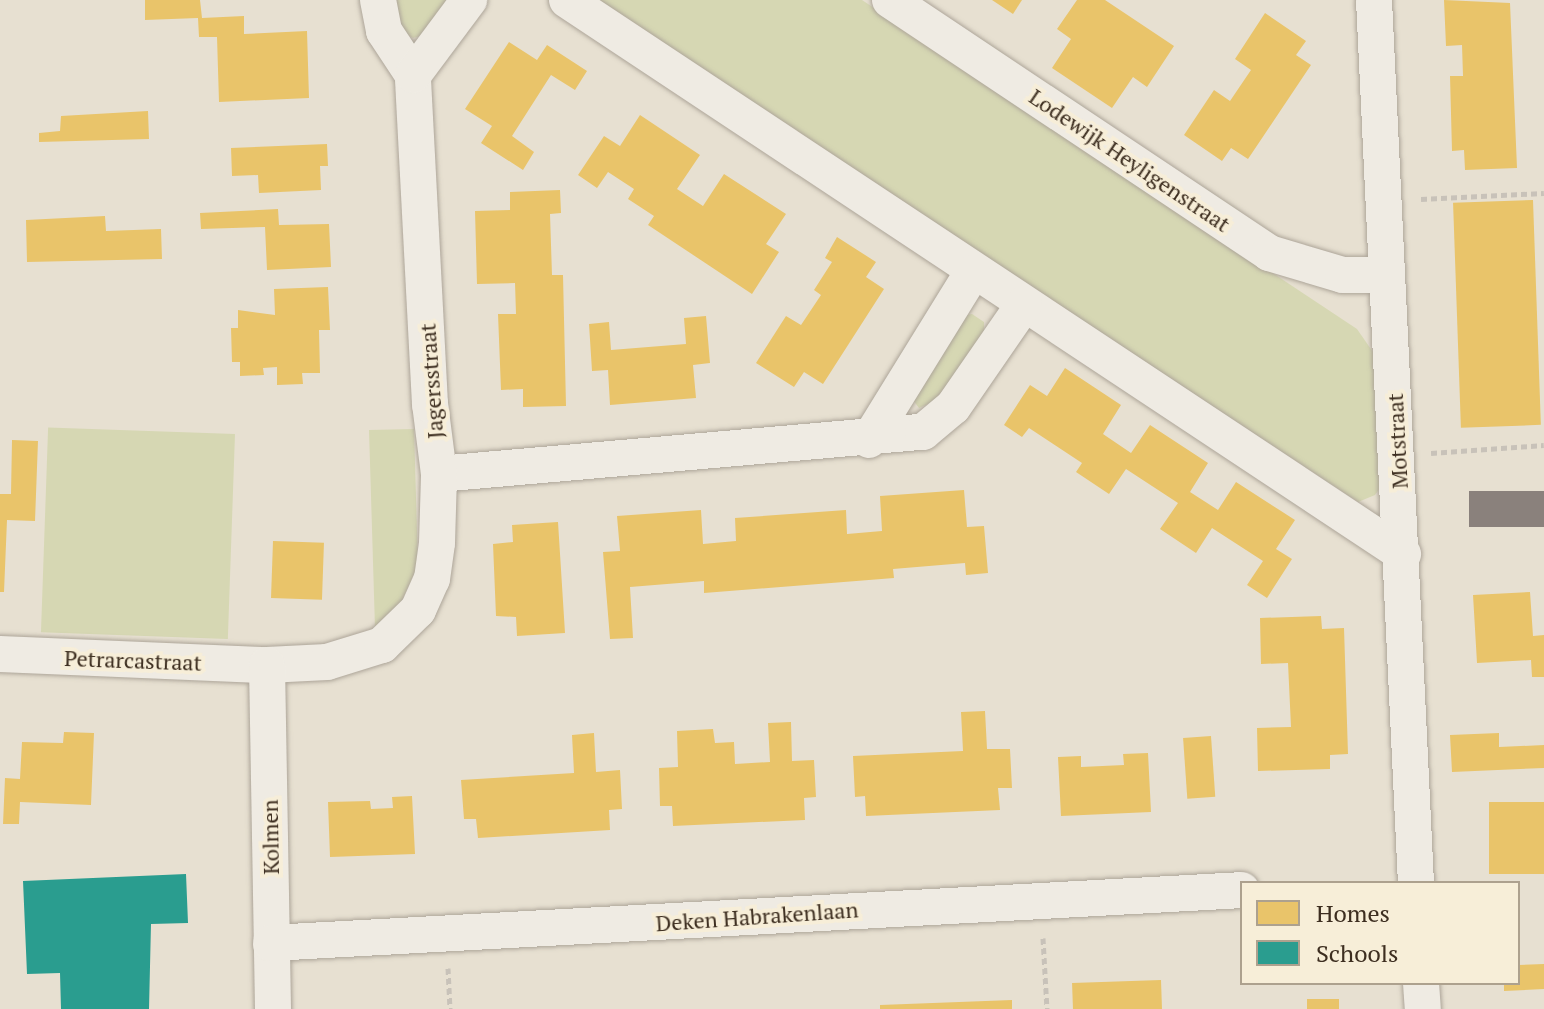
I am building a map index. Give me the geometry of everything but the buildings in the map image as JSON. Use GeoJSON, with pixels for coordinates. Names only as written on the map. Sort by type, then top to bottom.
{"type":"FeatureCollection","features":[{"type":"Feature","properties":{"kind":"street"},"geometry":{"type":"LineString","coordinates":[[378,0],[384,31],[413,75],[469,0]]}},
{"type":"Feature","properties":{"kind":"street"},"geometry":{"type":"LineString","coordinates":[[567,0],[972,273],[1024,304],[1403,554]]}},
{"type":"Feature","properties":{"kind":"street","name":"Lodewijk Heyligenstraat"},"geometry":{"type":"LineString","coordinates":[[890,0],[1269,253],[1343,275],[1386,275]]}},
{"type":"Feature","properties":{"kind":"street","name":"Motstraat"},"geometry":{"type":"LineString","coordinates":[[1374,0],[1382,200],[1403,554],[1406,881]]}},
{"type":"Feature","properties":{"kind":"street","name":"Jagersstraat"},"geometry":{"type":"LineString","coordinates":[[267,665],[355,656],[402,631],[432,579],[439,474],[430,404],[413,75]]}},
{"type":"Feature","properties":{"kind":"street"},"geometry":{"type":"LineString","coordinates":[[869,440],[972,273]]}},
{"type":"Feature","properties":{"kind":"street"},"geometry":{"type":"LineString","coordinates":[[439,474],[869,440],[923,432],[938,425],[1024,304]]}},
{"type":"Feature","properties":{"kind":"street","name":"Petrarcastraat"},"geometry":{"type":"LineString","coordinates":[[0,654],[267,665]]}},
{"type":"Feature","properties":{"kind":"street","name":"Kolmen"},"geometry":{"type":"LineString","coordinates":[[267,665],[273,1009]]}},
{"type":"Feature","properties":{"kind":"street","name":"Deken Habrakenlaan"},"geometry":{"type":"LineString","coordinates":[[271,943],[1240,890]]}},
{"type":"Feature","properties":{"kind":"street"},"geometry":{"type":"LineString","coordinates":[[1421,985],[1423,1009]]}},
{"type":"Feature","properties":{"kind":"path"},"geometry":{"type":"LineString","coordinates":[[1382,200],[1544,193]]}},
{"type":"Feature","properties":{"kind":"path"},"geometry":{"type":"LineString","coordinates":[[1398,454],[1544,445]]}},
{"type":"Feature","properties":{"kind":"path"},"geometry":{"type":"LineString","coordinates":[[1041,899],[1047,1009]]}},
{"type":"Feature","properties":{"kind":"green space"},"geometry":{"type":"Polygon","coordinates":[[[395,0],[448,0],[424,35],[413,38],[398,30],[395,0]]]}},
{"type":"Feature","properties":{"kind":"green space"},"geometry":{"type":"Polygon","coordinates":[[[595,0],[862,0],[1357,329],[1375,355],[1380,488],[1375,495],[1358,502],[595,0]]]}},
{"type":"Feature","properties":{"kind":"green space"},"geometry":{"type":"Polygon","coordinates":[[[972,314],[984,322],[984,334],[943,397],[919,408],[913,400],[966,315],[972,314]]]}},
{"type":"Feature","properties":{"kind":"green space"},"geometry":{"type":"Polygon","coordinates":[[[48,427],[235,434],[228,639],[41,632],[48,427]]]}},
{"type":"Feature","properties":{"kind":"green space"},"geometry":{"type":"Polygon","coordinates":[[[414,429],[418,565],[400,605],[375,628],[369,430],[414,429]]]}}]}
